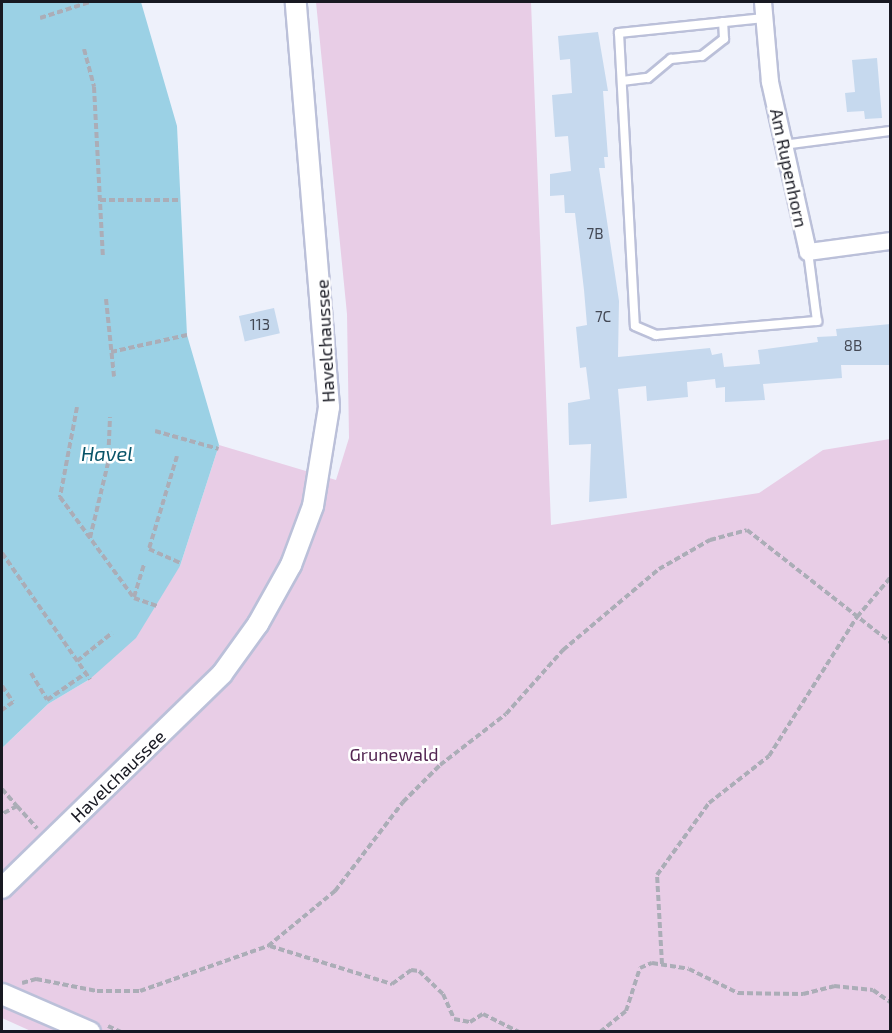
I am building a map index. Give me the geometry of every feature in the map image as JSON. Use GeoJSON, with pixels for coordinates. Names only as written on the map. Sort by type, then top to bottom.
{"type":"FeatureCollection","features":[{"type":"Feature","properties":{"kind":"street","name":"Havelchaussee"},"geometry":{"type":"LineString","coordinates":[[2,888],[222,674],[258,624],[291,565],[313,506],[329,407],[296,2]]}},
{"type":"Feature","properties":{"kind":"street","name":"Am Rupenhorn"},"geometry":{"type":"LineString","coordinates":[[763,10],[782,145],[808,252],[891,241]]}},
{"type":"Feature","properties":{"kind":"street"},"geometry":{"type":"LineString","coordinates":[[7,996],[90,1032]]}},
{"type":"Feature","properties":{"kind":"lane"},"geometry":{"type":"LineString","coordinates":[[763,10],[723,22],[619,33],[635,326],[656,335],[817,321],[808,252]]}},
{"type":"Feature","properties":{"kind":"lane"},"geometry":{"type":"LineString","coordinates":[[622,81],[648,78],[671,59],[702,56],[724,39],[723,22]]}},
{"type":"Feature","properties":{"kind":"lane"},"geometry":{"type":"LineString","coordinates":[[782,145],[891,131]]}},
{"type":"Feature","properties":{"kind":"path"},"geometry":{"type":"LineString","coordinates":[[40,18],[90,2]]}},
{"type":"Feature","properties":{"kind":"path"},"geometry":{"type":"LineString","coordinates":[[84,49],[94,87],[103,258]]}},
{"type":"Feature","properties":{"kind":"path"},"geometry":{"type":"LineString","coordinates":[[100,201],[179,200]]}},
{"type":"Feature","properties":{"kind":"path"},"geometry":{"type":"LineString","coordinates":[[106,299],[114,377]]}},
{"type":"Feature","properties":{"kind":"path"},"geometry":{"type":"LineString","coordinates":[[111,352],[187,335]]}},
{"type":"Feature","properties":{"kind":"path"},"geometry":{"type":"LineString","coordinates":[[76,407],[60,497],[134,598],[157,606]]}},
{"type":"Feature","properties":{"kind":"path"},"geometry":{"type":"LineString","coordinates":[[90,538],[108,463],[110,417]]}},
{"type":"Feature","properties":{"kind":"path"},"geometry":{"type":"LineString","coordinates":[[155,430],[219,449]]}},
{"type":"Feature","properties":{"kind":"path"},"geometry":{"type":"LineString","coordinates":[[177,456],[149,549],[181,563]]}},
{"type":"Feature","properties":{"kind":"path"},"geometry":{"type":"LineString","coordinates":[[7,996],[29,979],[98,991],[140,990],[268,946],[335,891],[403,802],[440,765],[506,714],[563,651],[659,569],[710,540],[747,530],[891,642]]}},
{"type":"Feature","properties":{"kind":"path"},"geometry":{"type":"LineString","coordinates":[[2,553],[90,679]]}},
{"type":"Feature","properties":{"kind":"path"},"geometry":{"type":"LineString","coordinates":[[134,598],[144,564]]}},
{"type":"Feature","properties":{"kind":"path"},"geometry":{"type":"LineString","coordinates":[[662,964],[657,875],[709,803],[769,756],[857,617],[891,578]]}},
{"type":"Feature","properties":{"kind":"path"},"geometry":{"type":"LineString","coordinates":[[77,661],[112,633]]}},
{"type":"Feature","properties":{"kind":"path"},"geometry":{"type":"LineString","coordinates":[[31,673],[47,700],[86,673]]}},
{"type":"Feature","properties":{"kind":"path"},"geometry":{"type":"LineString","coordinates":[[2,686],[13,702],[2,710]]}},
{"type":"Feature","properties":{"kind":"path"},"geometry":{"type":"LineString","coordinates":[[2,789],[50,843]]}},
{"type":"Feature","properties":{"kind":"path"},"geometry":{"type":"LineString","coordinates":[[2,814],[17,806]]}},
{"type":"Feature","properties":{"kind":"path"},"geometry":{"type":"LineString","coordinates":[[268,946],[392,984],[411,970],[419,972],[444,996],[454,1019],[471,1022],[483,1014],[519,1032]]}},
{"type":"Feature","properties":{"kind":"path"},"geometry":{"type":"LineString","coordinates":[[600,1032],[626,1011],[640,968],[662,964],[689,969],[738,993],[803,994],[834,986],[873,990],[891,1002]]}},
{"type":"Feature","properties":{"kind":"green space","name":"Grunewald"},"geometry":{"type":"Polygon","coordinates":[[[316,2],[531,2],[551,525],[759,493],[823,450],[890,439],[890,1031],[33,1032],[2,1018],[2,748],[48,704],[90,679],[180,566],[219,445],[336,480],[349,438],[347,314],[316,2]]]}},
{"type":"Feature","properties":{"kind":"water","name":"Havel"},"geometry":{"type":"Polygon","coordinates":[[[2,2],[141,2],[177,126],[187,335],[219,445],[180,566],[136,638],[90,679],[48,704],[2,748],[2,2]]]}},
{"type":"Feature","properties":{"kind":"building"},"geometry":{"type":"Polygon","coordinates":[[[598,32],[608,91],[603,91],[608,157],[604,157],[605,168],[599,168],[619,301],[618,357],[710,348],[712,355],[722,353],[724,367],[760,364],[758,350],[818,342],[817,337],[837,336],[836,329],[891,324],[891,365],[841,365],[842,378],[763,384],[765,400],[725,402],[725,387],[716,388],[715,379],[687,382],[688,397],[647,401],[646,386],[618,389],[627,498],[589,502],[591,444],[569,445],[568,403],[590,399],[586,367],[580,368],[576,327],[587,325],[575,213],[565,213],[564,195],[550,196],[550,174],[571,171],[568,136],[555,137],[552,95],[572,93],[570,59],[560,60],[558,36],[598,32]]]}},
{"type":"Feature","properties":{"kind":"building"},"geometry":{"type":"Polygon","coordinates":[[[877,58],[882,118],[865,119],[864,111],[847,112],[845,93],[855,92],[852,60],[877,58]]]}},
{"type":"Feature","properties":{"kind":"building"},"geometry":{"type":"Polygon","coordinates":[[[274,308],[280,333],[245,341],[239,316],[274,308]]]}}]}
